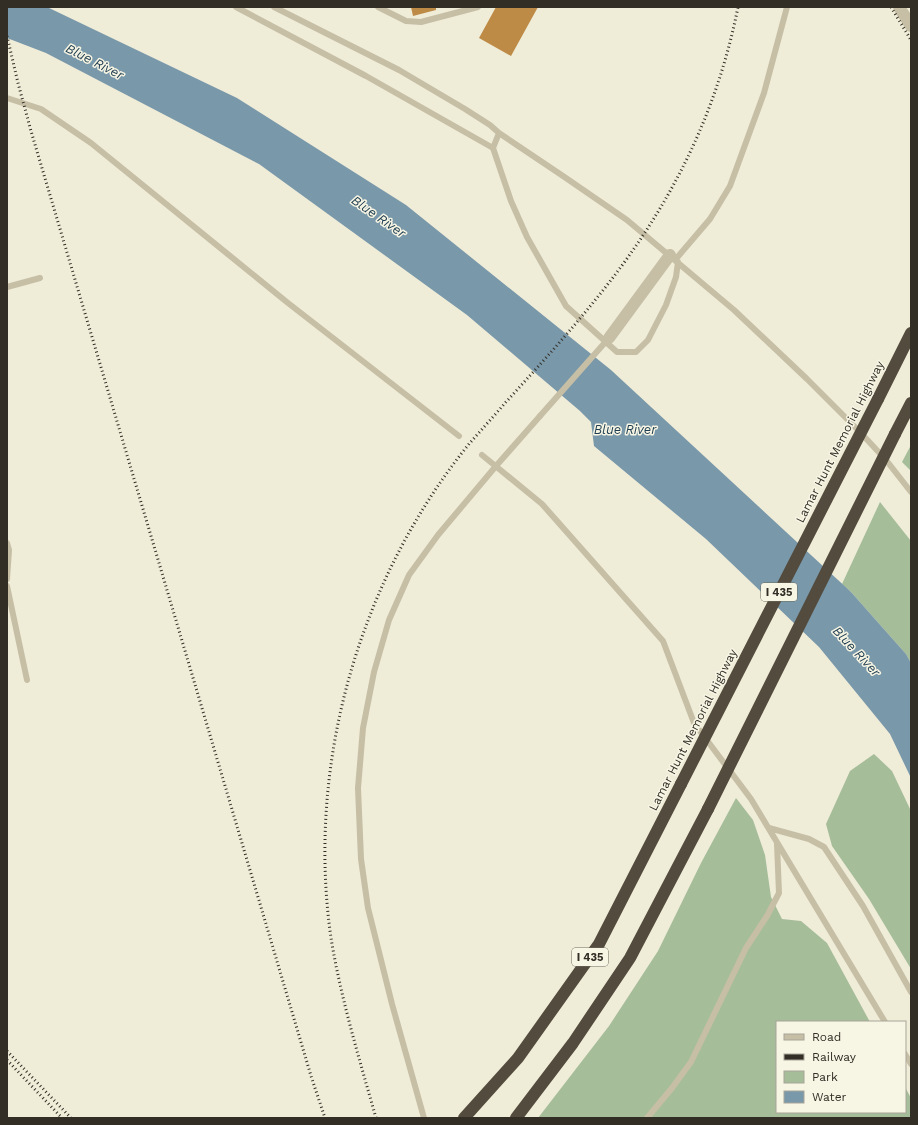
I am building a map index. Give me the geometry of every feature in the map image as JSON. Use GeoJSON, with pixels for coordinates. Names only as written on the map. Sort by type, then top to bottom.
{"type":"FeatureCollection","features":[{"type":"Feature","properties":{"kind":"highway","name":"Lamar Hunt Memorial Highway"},"geometry":{"type":"LineString","coordinates":[[467,1114],[518,1058],[599,944],[911,333]]}},
{"type":"Feature","properties":{"kind":"highway","name":"I 435"},"geometry":{"type":"LineString","coordinates":[[516,1118],[572,1043],[630,958],[708,809],[911,403]]}},
{"type":"Feature","properties":{"kind":"street"},"geometry":{"type":"LineString","coordinates":[[899,7],[911,26]]}},
{"type":"Feature","properties":{"kind":"street"},"geometry":{"type":"LineString","coordinates":[[609,338],[674,259]]}},
{"type":"Feature","properties":{"kind":"lane"},"geometry":{"type":"LineString","coordinates":[[236,7],[366,76],[493,148]]}},
{"type":"Feature","properties":{"kind":"lane"},"geometry":{"type":"LineString","coordinates":[[274,7],[399,70],[465,109],[627,220],[734,310],[807,378],[886,460],[911,492]]}},
{"type":"Feature","properties":{"kind":"lane"},"geometry":{"type":"LineString","coordinates":[[378,7],[388,10],[406,21],[421,22],[478,7]]}},
{"type":"Feature","properties":{"kind":"lane"},"geometry":{"type":"LineString","coordinates":[[499,133],[493,148],[511,201],[527,237],[566,306],[617,352],[636,352],[648,340],[666,305],[676,278],[674,259],[710,219],[730,186],[764,93],[787,7]]}},
{"type":"Feature","properties":{"kind":"lane"},"geometry":{"type":"LineString","coordinates":[[7,98],[42,109],[91,143],[288,303],[459,436]]}},
{"type":"Feature","properties":{"kind":"lane"},"geometry":{"type":"LineString","coordinates":[[7,287],[40,278]]}},
{"type":"Feature","properties":{"kind":"lane"},"geometry":{"type":"LineString","coordinates":[[424,1118],[392,1004],[368,908],[361,859],[358,788],[363,728],[374,672],[389,620],[409,575],[438,535],[496,466],[609,338]]}},
{"type":"Feature","properties":{"kind":"lane"},"geometry":{"type":"LineString","coordinates":[[482,455],[542,504],[663,641],[694,723],[751,799],[884,1021]]}},
{"type":"Feature","properties":{"kind":"lane"},"geometry":{"type":"LineString","coordinates":[[7,544],[9,550],[7,579]]}},
{"type":"Feature","properties":{"kind":"lane"},"geometry":{"type":"LineString","coordinates":[[7,586],[27,680]]}},
{"type":"Feature","properties":{"kind":"lane"},"geometry":{"type":"LineString","coordinates":[[768,828],[809,839],[824,847],[863,906],[911,992]]}},
{"type":"Feature","properties":{"kind":"lane"},"geometry":{"type":"LineString","coordinates":[[647,1118],[691,1062],[746,948],[767,916],[778,893],[777,842]]}},
{"type":"Feature","properties":{"kind":"green space"},"geometry":{"type":"Polygon","coordinates":[[[911,445],[911,471],[902,462],[911,445]]]}},
{"type":"Feature","properties":{"kind":"green space"},"geometry":{"type":"Polygon","coordinates":[[[880,502],[911,541],[911,663],[906,654],[851,592],[842,584],[880,502]]]}},
{"type":"Feature","properties":{"kind":"green space"},"geometry":{"type":"Polygon","coordinates":[[[874,754],[892,771],[911,811],[911,969],[869,899],[832,846],[826,824],[850,771],[874,754]]]}},
{"type":"Feature","properties":{"kind":"green space"},"geometry":{"type":"Polygon","coordinates":[[[736,798],[753,820],[765,855],[771,897],[782,919],[801,921],[827,943],[869,1021],[776,1021],[776,1113],[906,1113],[906,1089],[911,1098],[911,1118],[538,1118],[609,1026],[658,951],[701,863],[736,798]]]}},
{"type":"Feature","properties":{"kind":"water","name":"Blue River"},"geometry":{"type":"Polygon","coordinates":[[[7,7],[47,7],[237,98],[406,205],[611,370],[851,592],[906,654],[911,663],[911,778],[890,734],[819,647],[706,539],[594,446],[591,422],[580,411],[467,315],[259,164],[46,53],[7,38],[7,7]]]}},
{"type":"Feature","properties":{"kind":"building"},"geometry":{"type":"Polygon","coordinates":[[[411,7],[436,7],[436,10],[413,16],[411,7]]]}},
{"type":"Feature","properties":{"kind":"building"},"geometry":{"type":"Polygon","coordinates":[[[496,7],[538,7],[511,56],[479,38],[496,7]]]}},
{"type":"Feature","properties":{"kind":"railway"},"geometry":{"type":"LineString","coordinates":[[376,1118],[351,1028],[335,961],[331,938],[325,872],[327,807],[335,741],[349,677],[370,614],[398,554],[430,497],[469,444],[574,326],[596,299],[622,266],[666,198],[685,162],[717,87],[738,7]]}},
{"type":"Feature","properties":{"kind":"railway"},"geometry":{"type":"LineString","coordinates":[[891,7],[911,40]]}},
{"type":"Feature","properties":{"kind":"railway"},"geometry":{"type":"LineString","coordinates":[[7,36],[31,131],[311,1076],[325,1118]]}},
{"type":"Feature","properties":{"kind":"railway"},"geometry":{"type":"LineString","coordinates":[[7,1051],[71,1118]]}},
{"type":"Feature","properties":{"kind":"railway"},"geometry":{"type":"LineString","coordinates":[[7,1060],[62,1118]]}}]}
